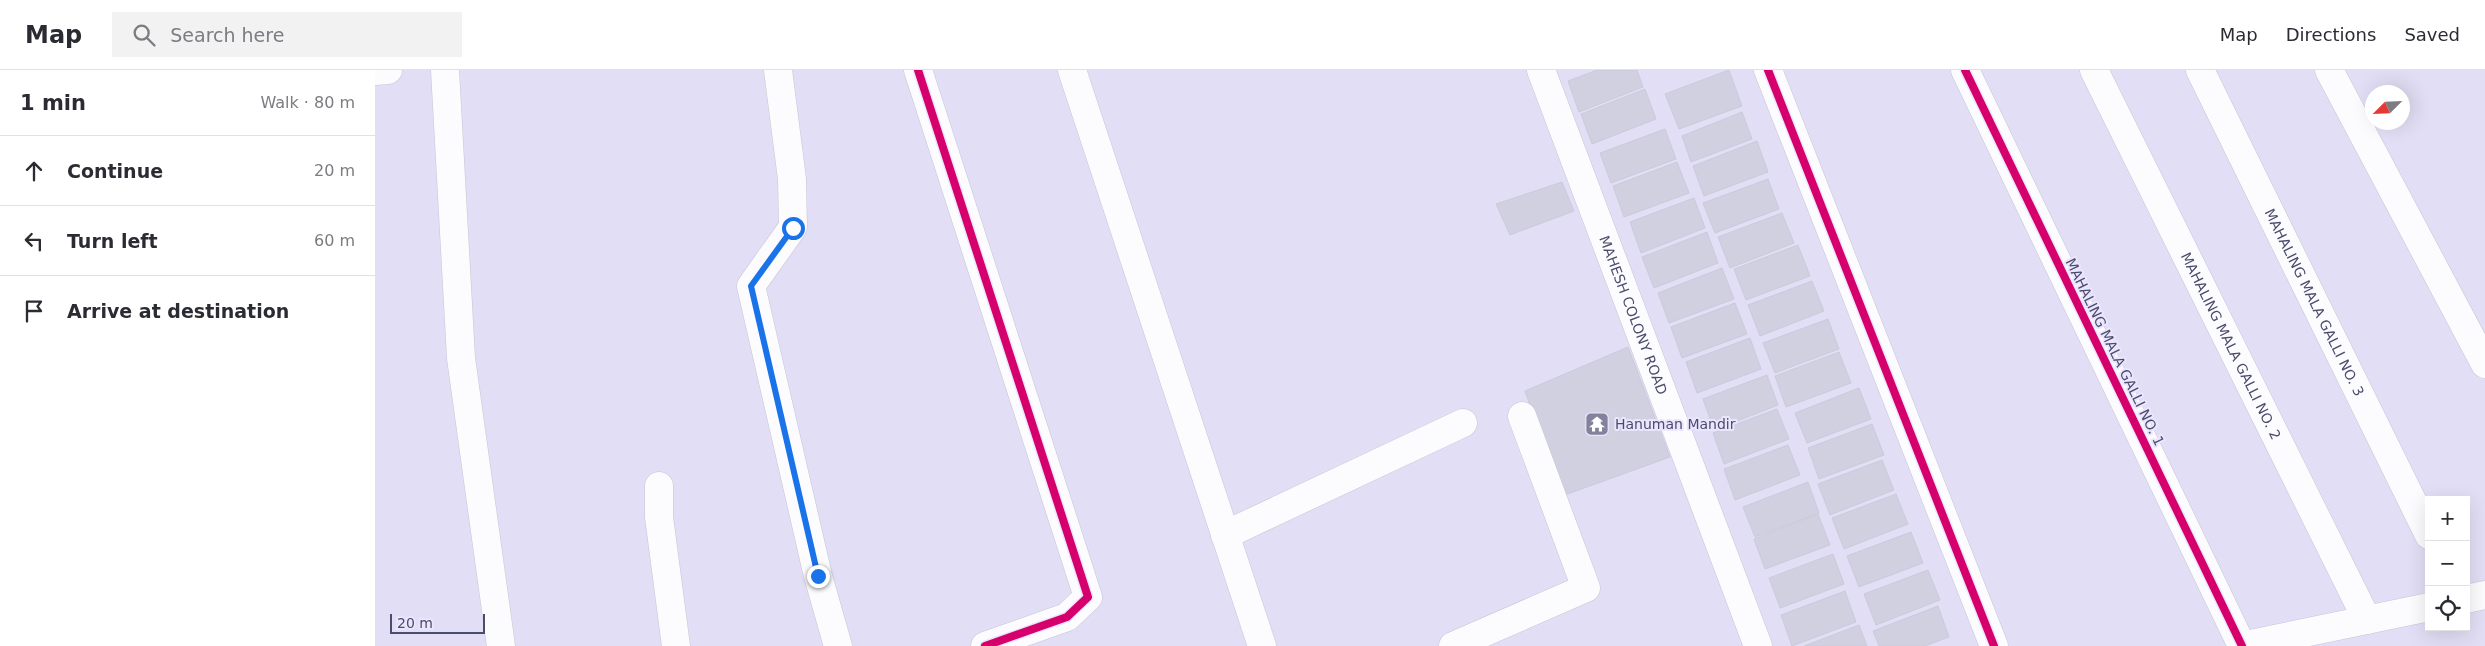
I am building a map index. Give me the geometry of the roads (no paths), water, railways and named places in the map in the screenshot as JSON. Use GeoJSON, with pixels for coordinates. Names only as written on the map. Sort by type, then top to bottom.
{"type":"FeatureCollection","features":[{"type":"Feature","properties":{"kind":"street"},"geometry":{"type":"LineString","coordinates":[[375,71],[388,70]]}},
{"type":"Feature","properties":{"kind":"street"},"geometry":{"type":"LineString","coordinates":[[445,70],[461,358],[501,646]]}},
{"type":"Feature","properties":{"kind":"street"},"geometry":{"type":"LineString","coordinates":[[778,70],[792,179],[793,228],[751,286],[818,576],[838,646]]}},
{"type":"Feature","properties":{"kind":"street"},"geometry":{"type":"LineString","coordinates":[[918,70],[1087,597],[1067,617],[985,646]]}},
{"type":"Feature","properties":{"kind":"street"},"geometry":{"type":"LineString","coordinates":[[1072,70],[1262,646]]}},
{"type":"Feature","properties":{"kind":"street","name":"MAHESH COLONY ROAD"},"geometry":{"type":"LineString","coordinates":[[1541,70],[1759,646]]}},
{"type":"Feature","properties":{"kind":"street"},"geometry":{"type":"LineString","coordinates":[[1768,70],[1994,646]]}},
{"type":"Feature","properties":{"kind":"street","name":"MAHALING MALA GALLI NO. 1"},"geometry":{"type":"LineString","coordinates":[[1965,70],[2242,646]]}},
{"type":"Feature","properties":{"kind":"street","name":"MAHALING MALA GALLI NO. 2"},"geometry":{"type":"LineString","coordinates":[[2094,70],[2367,620]]}},
{"type":"Feature","properties":{"kind":"street","name":"MAHALING MALA GALLI NO. 3"},"geometry":{"type":"LineString","coordinates":[[2200,70],[2425,527]]}},
{"type":"Feature","properties":{"kind":"street"},"geometry":{"type":"LineString","coordinates":[[2329,70],[2485,364]]}},
{"type":"Feature","properties":{"kind":"street"},"geometry":{"type":"LineString","coordinates":[[1453,646],[1586,588],[1522,416]]}},
{"type":"Feature","properties":{"kind":"street"},"geometry":{"type":"LineString","coordinates":[[1225,535],[1463,422]]}},
{"type":"Feature","properties":{"kind":"street"},"geometry":{"type":"LineString","coordinates":[[659,486],[659,517],[676,646]]}},
{"type":"Feature","properties":{"kind":"street"},"geometry":{"type":"LineString","coordinates":[[2470,598],[2485,595]]}},
{"type":"Feature","properties":{"kind":"street"},"geometry":{"type":"LineString","coordinates":[[2242,646],[2425,608]]}},
{"type":"Feature","properties":{"kind":"place","name":"Hanuman Mandir"},"geometry":{"type":"Point","coordinates":[1597,424]}}]}
